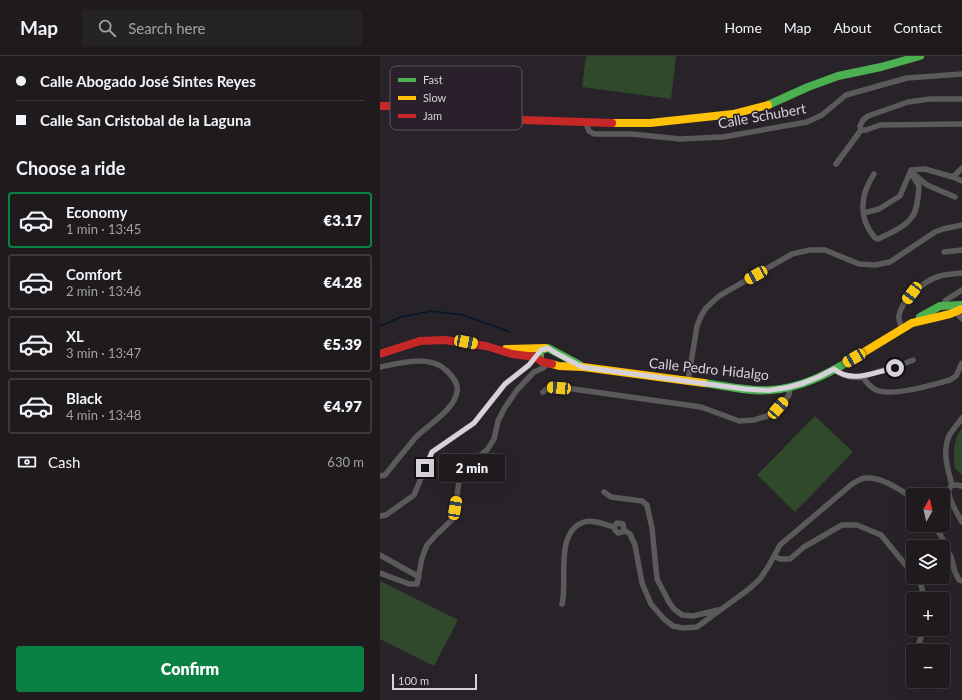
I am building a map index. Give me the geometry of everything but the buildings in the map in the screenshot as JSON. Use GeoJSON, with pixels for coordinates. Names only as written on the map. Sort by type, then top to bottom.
{"type":"FeatureCollection","features":[{"type":"Feature","properties":{"kind":"street"},"geometry":{"type":"LineString","coordinates":[[522,120],[586,123],[650,123],[733,114],[767,106],[808,87],[838,76],[881,67],[920,56]]}},
{"type":"Feature","properties":{"kind":"street","name":"Calle Schubert"},"geometry":{"type":"LineString","coordinates":[[586,123],[589,131],[594,134],[631,134],[680,139],[724,137],[807,122],[822,115],[846,95],[907,78],[962,74]]}},
{"type":"Feature","properties":{"kind":"street"},"geometry":{"type":"LineString","coordinates":[[836,164],[861,130],[860,126],[863,120],[868,116],[908,102],[930,99],[962,99]]}},
{"type":"Feature","properties":{"kind":"street"},"geometry":{"type":"LineString","coordinates":[[861,130],[866,130],[880,125],[962,124]]}},
{"type":"Feature","properties":{"kind":"street"},"geometry":{"type":"LineString","coordinates":[[953,177],[962,168]]}},
{"type":"Feature","properties":{"kind":"street"},"geometry":{"type":"LineString","coordinates":[[911,170],[925,169],[962,181]]}},
{"type":"Feature","properties":{"kind":"street"},"geometry":{"type":"LineString","coordinates":[[864,214],[880,210],[900,196],[911,170]]}},
{"type":"Feature","properties":{"kind":"street"},"geometry":{"type":"LineString","coordinates":[[911,170],[917,177],[927,184],[955,197]]}},
{"type":"Feature","properties":{"kind":"street"},"geometry":{"type":"LineString","coordinates":[[874,174],[864,191],[863,203],[865,223],[870,232],[875,238],[878,239],[902,225],[912,217],[915,210],[919,186],[912,176],[911,170]]}},
{"type":"Feature","properties":{"kind":"street"},"geometry":{"type":"LineString","coordinates":[[688,381],[697,326],[701,316],[712,302],[732,288],[792,254],[810,250],[825,250],[859,264],[875,265],[890,262],[935,232],[962,225]]}},
{"type":"Feature","properties":{"kind":"street"},"geometry":{"type":"LineString","coordinates":[[944,252],[962,250]]}},
{"type":"Feature","properties":{"kind":"street"},"geometry":{"type":"LineString","coordinates":[[902,328],[898,318],[901,310],[912,293],[925,283],[940,276],[962,273]]}},
{"type":"Feature","properties":{"kind":"street"},"geometry":{"type":"LineString","coordinates":[[962,290],[946,300],[945,305],[959,310],[962,319]]}},
{"type":"Feature","properties":{"kind":"street","name":"Calle Pedro Hidalgo"},"geometry":{"type":"LineString","coordinates":[[912,323],[933,308],[945,305],[962,305]]}},
{"type":"Feature","properties":{"kind":"street"},"geometry":{"type":"LineString","coordinates":[[933,308],[933,313],[937,316]]}},
{"type":"Feature","properties":{"kind":"street","name":"Calle Pedro Hidalgo"},"geometry":{"type":"LineString","coordinates":[[542,356],[559,366],[582,367],[745,389],[770,390],[790,387],[810,381],[885,340],[912,323],[959,310]]}},
{"type":"Feature","properties":{"kind":"street"},"geometry":{"type":"LineString","coordinates":[[380,354],[420,342],[445,340],[542,356]]}},
{"type":"Feature","properties":{"kind":"street"},"geometry":{"type":"LineString","coordinates":[[380,516],[386,515],[414,495],[432,452],[474,423],[505,384],[542,356],[550,348],[554,352],[582,367]]}},
{"type":"Feature","properties":{"kind":"street"},"geometry":{"type":"LineString","coordinates":[[496,349],[512,354],[542,356]]}},
{"type":"Feature","properties":{"kind":"street"},"geometry":{"type":"LineString","coordinates":[[380,573],[409,584],[417,584],[422,558],[427,545],[436,534],[454,518],[462,472],[468,465],[487,450],[494,439],[501,415],[516,390],[534,372],[543,368],[542,356]]}},
{"type":"Feature","properties":{"kind":"street"},"geometry":{"type":"LineString","coordinates":[[834,369],[840,374],[863,377],[875,372],[895,368],[913,360]]}},
{"type":"Feature","properties":{"kind":"street"},"geometry":{"type":"LineString","coordinates":[[380,367],[405,362],[429,362],[445,368],[455,379],[458,391],[452,405],[417,436],[385,474],[380,476]]}},
{"type":"Feature","properties":{"kind":"street"},"geometry":{"type":"LineString","coordinates":[[863,377],[867,384],[876,390],[890,393],[950,380],[956,376],[962,363]]}},
{"type":"Feature","properties":{"kind":"street"},"geometry":{"type":"LineString","coordinates":[[543,392],[549,387],[701,407],[739,421],[754,420],[767,416],[790,396],[790,387]]}},
{"type":"Feature","properties":{"kind":"street"},"geometry":{"type":"LineString","coordinates":[[962,418],[949,436],[946,445],[946,457],[952,485],[949,490],[949,496],[962,522]]}},
{"type":"Feature","properties":{"kind":"street"},"geometry":{"type":"LineString","coordinates":[[562,604],[564,597],[564,554],[570,535],[576,527],[584,522],[593,522],[614,527],[618,533],[624,530],[630,534],[635,545],[642,583],[651,604],[664,620],[673,626],[683,628],[697,627],[722,610],[760,579],[780,545],[852,484],[867,478],[876,479],[906,494]]}},
{"type":"Feature","properties":{"kind":"street"},"geometry":{"type":"LineString","coordinates":[[952,485],[957,484],[962,486]]}},
{"type":"Feature","properties":{"kind":"street"},"geometry":{"type":"LineString","coordinates":[[604,492],[611,497],[642,501],[647,505],[652,528],[657,579],[674,609],[682,615],[693,616],[722,610]]}},
{"type":"Feature","properties":{"kind":"street"},"geometry":{"type":"LineString","coordinates":[[774,556],[780,559],[790,559],[804,547],[842,526],[857,525],[881,535],[906,565]]}},
{"type":"Feature","properties":{"kind":"street"},"geometry":{"type":"LineString","coordinates":[[938,532],[951,557],[955,572],[959,580],[962,581]]}},
{"type":"Feature","properties":{"kind":"street"},"geometry":{"type":"LineString","coordinates":[[380,555],[419,577]]}},
{"type":"Feature","properties":{"kind":"green space"},"geometry":{"type":"Polygon","coordinates":[[[586,56],[676,56],[671,99],[582,87],[586,56]]]}},
{"type":"Feature","properties":{"kind":"green space"},"geometry":{"type":"Polygon","coordinates":[[[815,416],[853,452],[795,512],[757,475],[815,416]]]}},
{"type":"Feature","properties":{"kind":"green space"},"geometry":{"type":"Polygon","coordinates":[[[962,428],[962,475],[955,468],[954,452],[955,442],[962,428]]]}},
{"type":"Feature","properties":{"kind":"green space"},"geometry":{"type":"Polygon","coordinates":[[[380,581],[458,620],[434,666],[380,639],[380,581]]]}},
{"type":"Feature","properties":{"kind":"waterway"},"geometry":{"type":"LineString","coordinates":[[380,326],[401,317],[431,311],[463,315],[510,332]]}},
{"type":"Feature","properties":{"kind":"traffic: fast"},"geometry":{"type":"LineString","coordinates":[[768,105],[808,87],[838,76],[881,67],[920,56]]}},
{"type":"Feature","properties":{"kind":"traffic: fast"},"geometry":{"type":"LineString","coordinates":[[920,317],[940,306],[962,305]]}},
{"type":"Feature","properties":{"kind":"traffic: fast"},"geometry":{"type":"LineString","coordinates":[[541,361],[540,352],[543,349],[548,348],[580,365]]}},
{"type":"Feature","properties":{"kind":"traffic: fast"},"geometry":{"type":"LineString","coordinates":[[704,383],[754,390],[782,389],[812,380],[851,360]]}},
{"type":"Feature","properties":{"kind":"traffic: slow"},"geometry":{"type":"LineString","coordinates":[[612,123],[650,123],[733,114],[768,105]]}},
{"type":"Feature","properties":{"kind":"traffic: slow"},"geometry":{"type":"LineString","coordinates":[[851,360],[912,323],[950,314],[962,309]]}},
{"type":"Feature","properties":{"kind":"traffic: slow"},"geometry":{"type":"LineString","coordinates":[[506,349],[545,348]]}},
{"type":"Feature","properties":{"kind":"traffic: slow"},"geometry":{"type":"LineString","coordinates":[[552,364],[704,383]]}},
{"type":"Feature","properties":{"kind":"traffic: jam"},"geometry":{"type":"LineString","coordinates":[[380,106],[390,106]]}},
{"type":"Feature","properties":{"kind":"traffic: jam"},"geometry":{"type":"LineString","coordinates":[[522,120],[612,123]]}},
{"type":"Feature","properties":{"kind":"traffic: jam"},"geometry":{"type":"LineString","coordinates":[[380,354],[420,341],[445,340],[486,346],[512,354],[535,357],[543,362],[552,364]]}},
{"type":"Feature","properties":{"kind":"route"},"geometry":{"type":"LineString","coordinates":[[425,468],[432,452],[474,423],[505,384],[529,365],[541,350],[545,348],[550,348],[554,352],[582,367],[745,389],[770,390],[790,387],[810,381],[834,369],[840,374],[847,376],[863,377],[895,368]]}}]}
